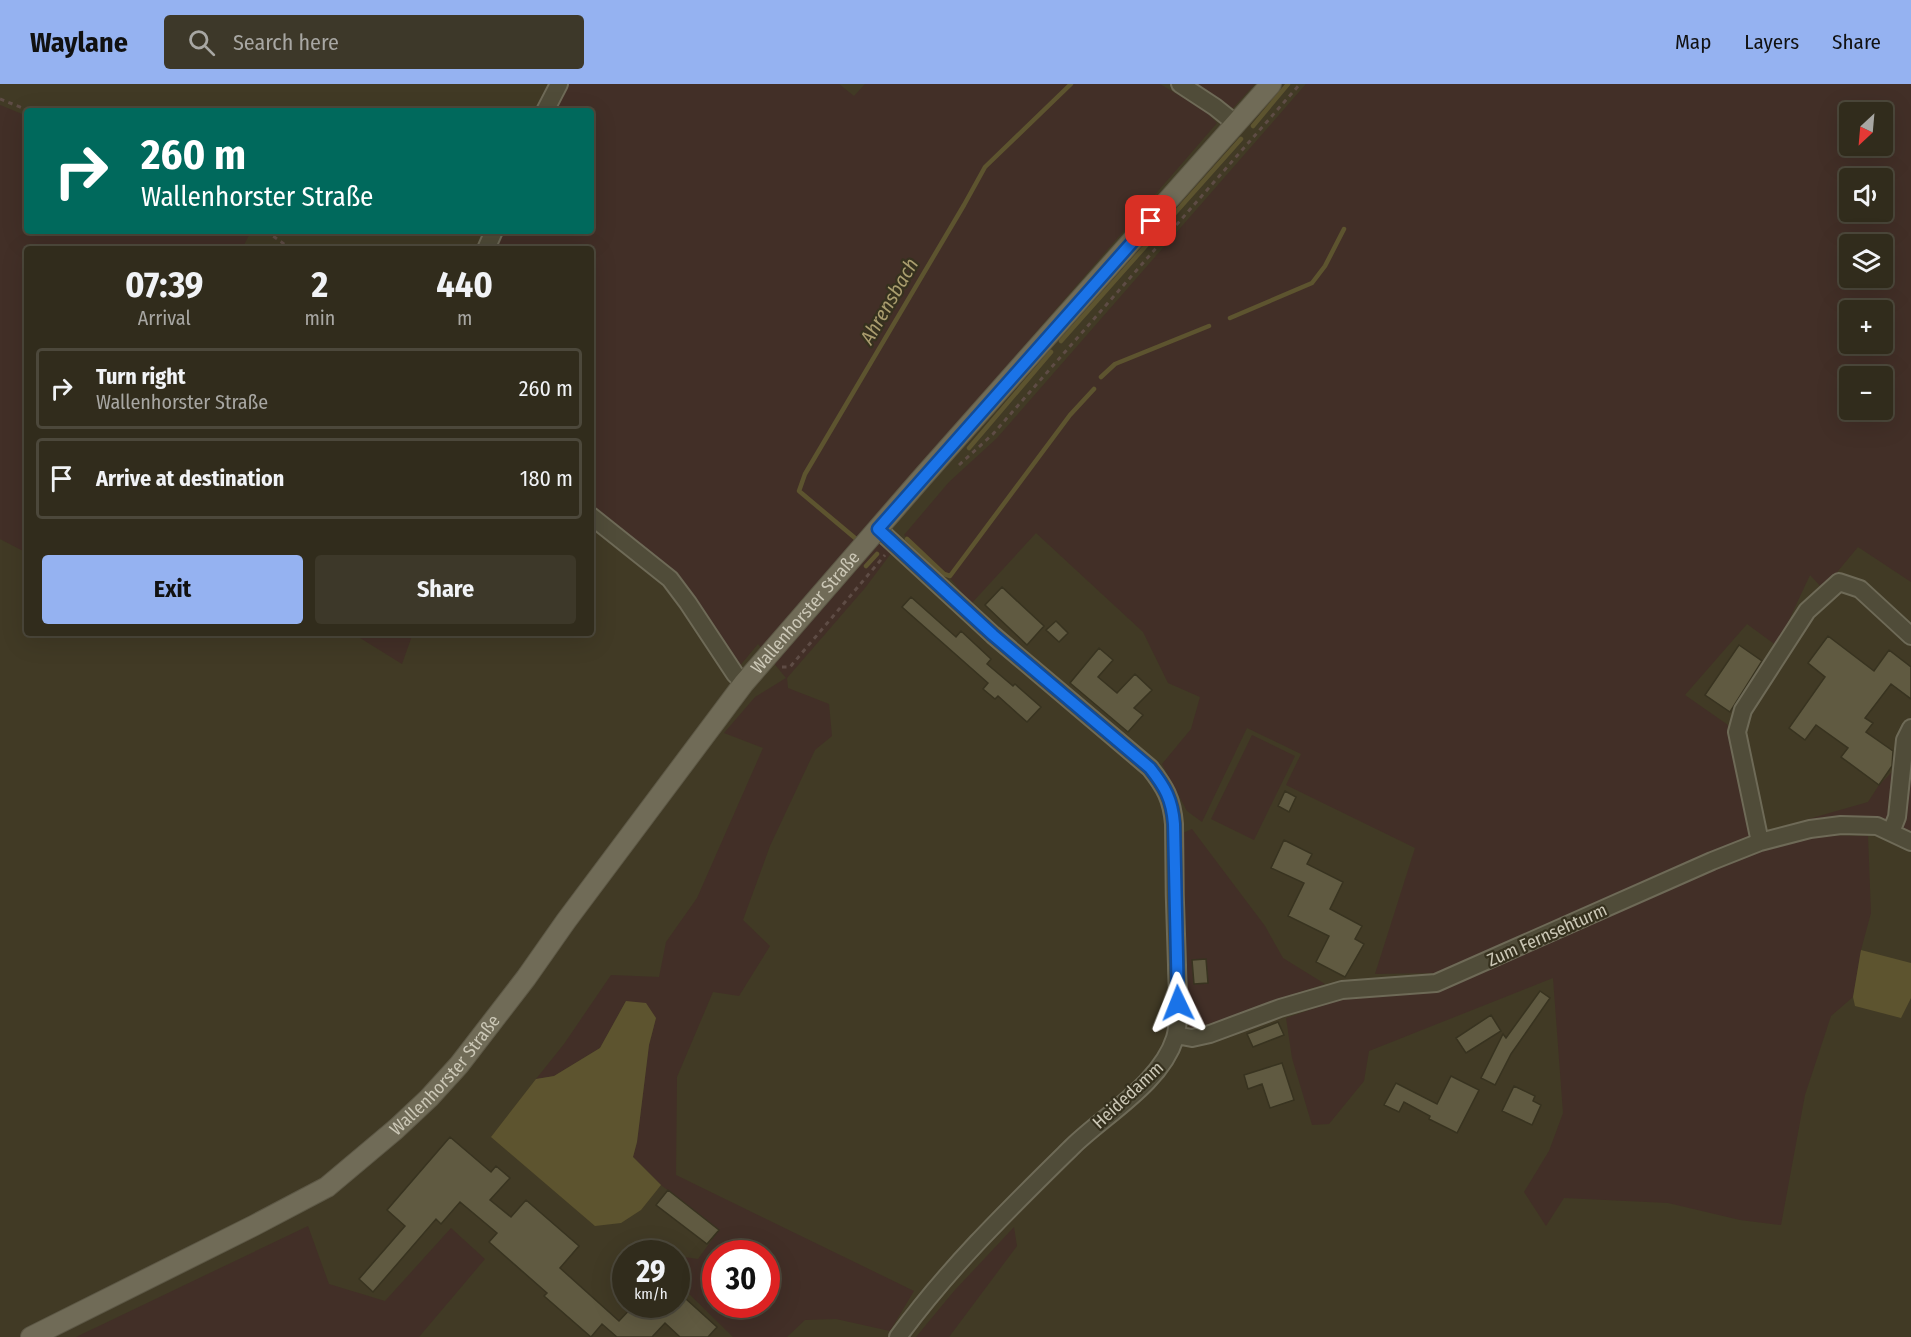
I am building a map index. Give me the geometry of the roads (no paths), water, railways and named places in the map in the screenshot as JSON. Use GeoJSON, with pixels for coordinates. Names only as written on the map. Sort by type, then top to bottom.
{"type":"FeatureCollection","features":[{"type":"Feature","properties":{"kind":"main road","name":"Wallenhorster Straße"},"geometry":{"type":"LineString","coordinates":[[31,1337],[255,1225],[327,1186],[396,1129],[429,1098],[459,1065],[744,683],[1271,84]]}},
{"type":"Feature","properties":{"kind":"street"},"geometry":{"type":"LineString","coordinates":[[547,108],[559,84]]}},
{"type":"Feature","properties":{"kind":"street"},"geometry":{"type":"LineString","coordinates":[[1180,84],[1235,123]]}},
{"type":"Feature","properties":{"kind":"street","name":"Wallenhorster Straße"},"geometry":{"type":"LineString","coordinates":[[594,518],[670,579],[735,674],[744,683]]}},
{"type":"Feature","properties":{"kind":"street","name":"Heidedamm"},"geometry":{"type":"LineString","coordinates":[[878,529],[993,635],[1150,768],[1165,788],[1174,824],[1178,1003],[1176,1035],[1167,1058],[1147,1081],[1081,1139],[999,1219],[940,1283],[898,1337]]}},
{"type":"Feature","properties":{"kind":"street"},"geometry":{"type":"LineString","coordinates":[[1760,842],[1737,732],[1743,710],[1807,611],[1839,582],[1860,589],[1911,636]]}},
{"type":"Feature","properties":{"kind":"street"},"geometry":{"type":"LineString","coordinates":[[1892,832],[1896,817],[1905,740],[1911,728]]}},
{"type":"Feature","properties":{"kind":"street","name":"Zum Fernsehturm"},"geometry":{"type":"LineString","coordinates":[[1176,1035],[1192,1038],[1210,1034],[1280,1008],[1342,990],[1436,982],[1760,842],[1810,829],[1841,825],[1877,826],[1911,842]]}},
{"type":"Feature","properties":{"kind":"waterway","name":"Ahrensbach"},"geometry":{"type":"LineString","coordinates":[[855,538],[799,491],[805,474],[985,167],[1071,84]]}},
{"type":"Feature","properties":{"kind":"waterway"},"geometry":{"type":"LineString","coordinates":[[1253,126],[1288,84]]}},
{"type":"Feature","properties":{"kind":"waterway"},"geometry":{"type":"LineString","coordinates":[[1061,341],[1241,139]]}},
{"type":"Feature","properties":{"kind":"waterway"},"geometry":{"type":"LineString","coordinates":[[1230,318],[1312,283],[1325,266],[1344,229]]}},
{"type":"Feature","properties":{"kind":"waterway"},"geometry":{"type":"LineString","coordinates":[[1101,377],[1115,364],[1209,326]]}},
{"type":"Feature","properties":{"kind":"waterway"},"geometry":{"type":"LineString","coordinates":[[969,448],[1051,352]]}},
{"type":"Feature","properties":{"kind":"waterway"},"geometry":{"type":"LineString","coordinates":[[907,539],[944,574],[950,576],[1070,415],[1094,389]]}},
{"type":"Feature","properties":{"kind":"waterway","name":"Ahrensbach"},"geometry":{"type":"LineString","coordinates":[[866,566],[877,554]]}}]}
